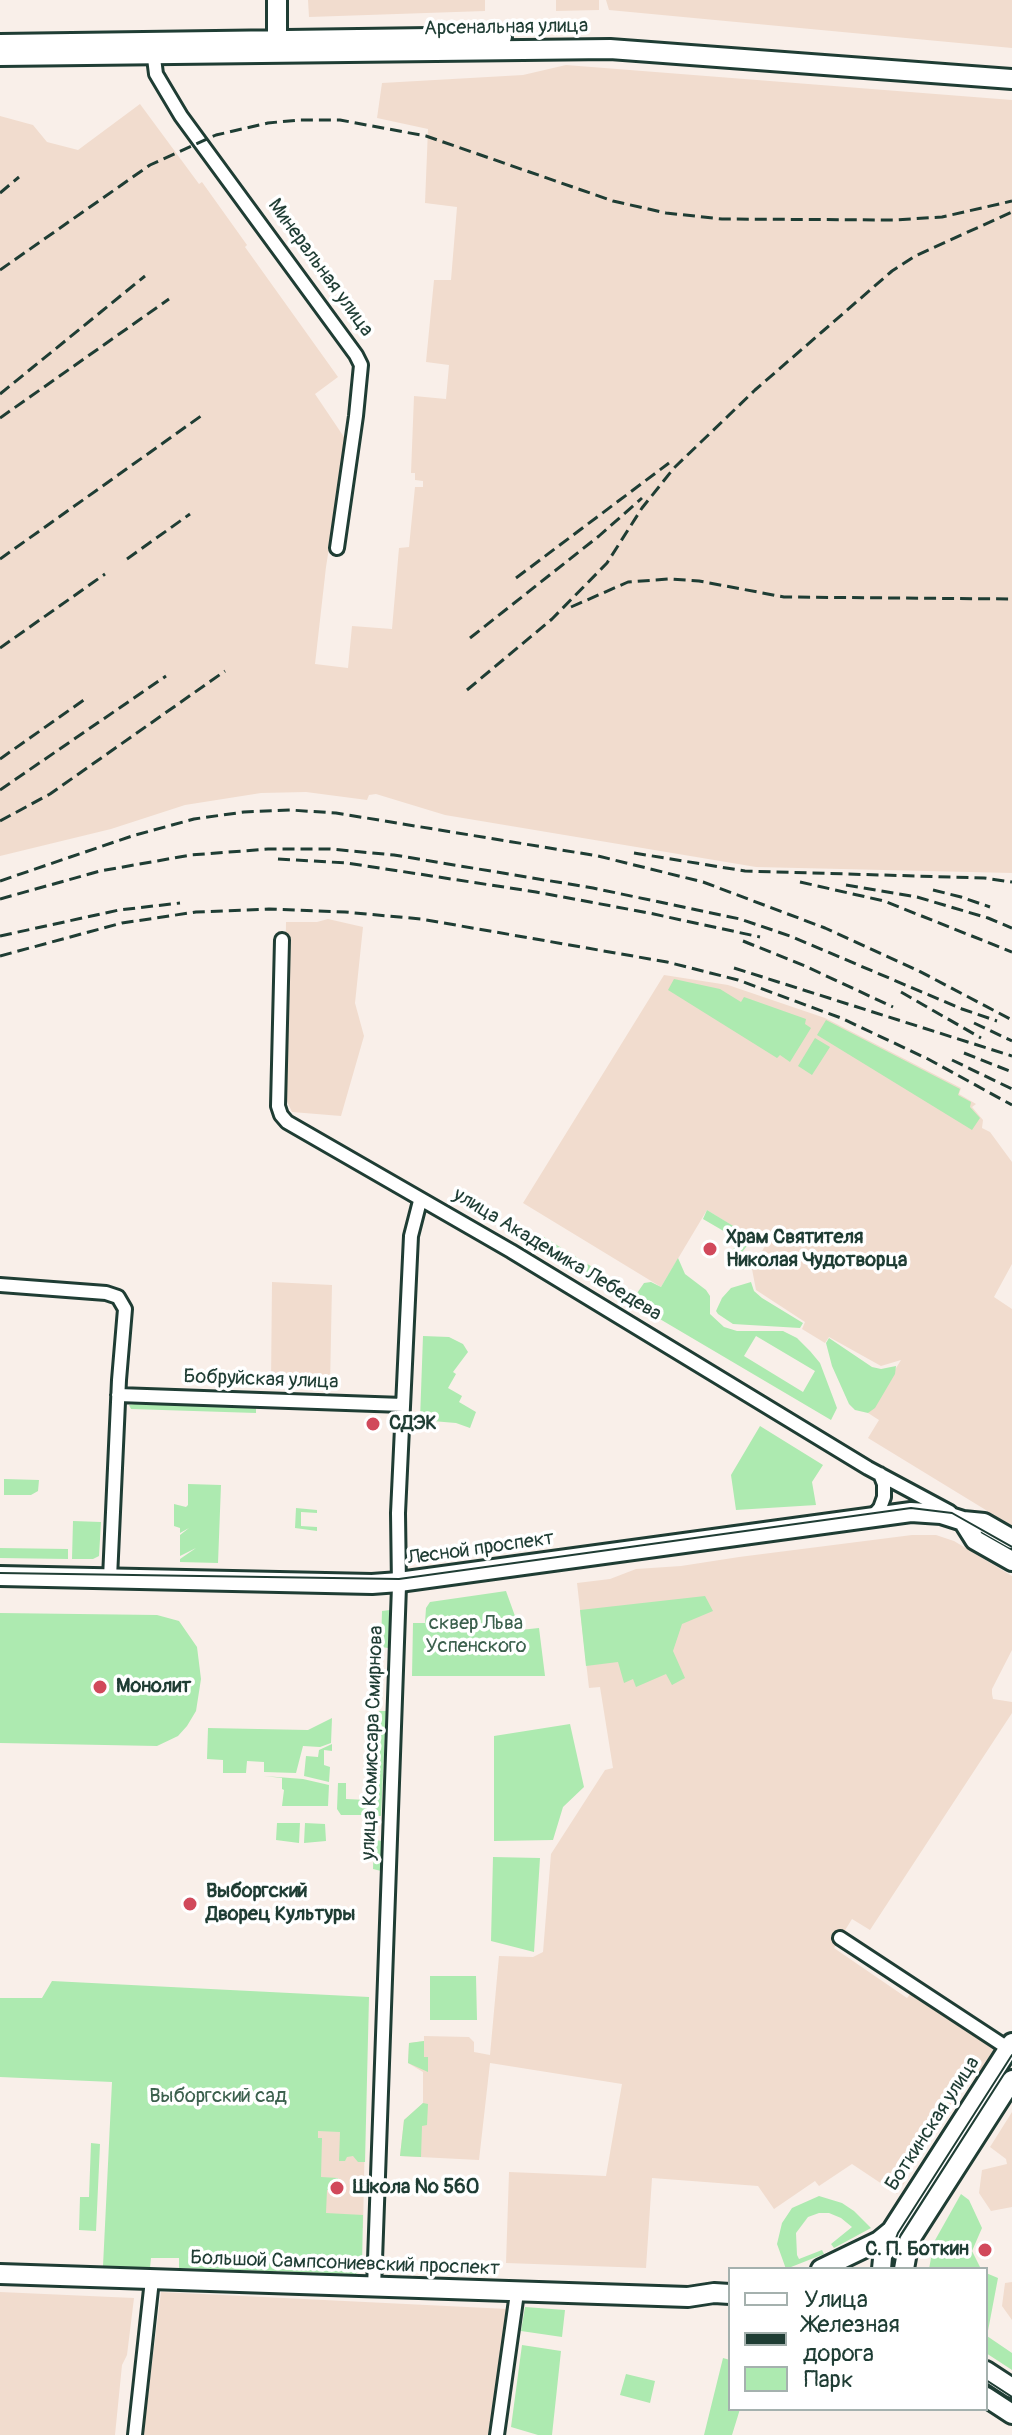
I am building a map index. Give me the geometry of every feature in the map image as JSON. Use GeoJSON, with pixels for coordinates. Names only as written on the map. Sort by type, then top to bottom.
{"type":"FeatureCollection","features":[{"type":"Feature","properties":{"kind":"main road"},"geometry":{"type":"LineString","coordinates":[[277,0],[277,47]]}},
{"type":"Feature","properties":{"kind":"main road","name":"Арсенальная улица"},"geometry":{"type":"LineString","coordinates":[[277,47],[610,36],[1012,67]]}},
{"type":"Feature","properties":{"kind":"main road","name":"Арсенальная улица"},"geometry":{"type":"LineString","coordinates":[[0,44],[153,48],[610,49],[1012,79]]}},
{"type":"Feature","properties":{"kind":"main road","name":"Арсенальная улица"},"geometry":{"type":"LineString","coordinates":[[0,56],[153,48]]}},
{"type":"Feature","properties":{"kind":"main road","name":"Лесной проспект"},"geometry":{"type":"LineString","coordinates":[[0,1576],[372,1584],[911,1512],[941,1514],[963,1521]]}},
{"type":"Feature","properties":{"kind":"main road","name":"улица Академика Лебедева"},"geometry":{"type":"LineString","coordinates":[[963,1521],[984,1523],[1012,1539]]}},
{"type":"Feature","properties":{"kind":"main road","name":"улица Академика Лебедева"},"geometry":{"type":"LineString","coordinates":[[963,1521],[975,1540],[1012,1561]]}},
{"type":"Feature","properties":{"kind":"main road","name":"Боткинская улица"},"geometry":{"type":"LineString","coordinates":[[892,2230],[1011,2047]]}},
{"type":"Feature","properties":{"kind":"main road"},"geometry":{"type":"LineString","coordinates":[[904,2267],[905,2253],[915,2231],[1012,2080]]}},
{"type":"Feature","properties":{"kind":"main road"},"geometry":{"type":"LineString","coordinates":[[825,2267],[879,2241],[892,2230]]}},
{"type":"Feature","properties":{"kind":"main road"},"geometry":{"type":"LineString","coordinates":[[882,2267],[884,2249],[892,2230]]}},
{"type":"Feature","properties":{"kind":"main road","name":"Большой Сампсониевский проспект"},"geometry":{"type":"LineString","coordinates":[[0,2274],[517,2293],[688,2297],[728,2294]]}},
{"type":"Feature","properties":{"kind":"main road","name":"Большой Сампсониевский проспект"},"geometry":{"type":"LineString","coordinates":[[688,2297],[728,2307]]}},
{"type":"Feature","properties":{"kind":"main road"},"geometry":{"type":"LineString","coordinates":[[988,2372],[1012,2388]]}},
{"type":"Feature","properties":{"kind":"main road"},"geometry":{"type":"LineString","coordinates":[[988,2398],[1012,2414]]}},
{"type":"Feature","properties":{"kind":"street","name":"Минеральная улица"},"geometry":{"type":"LineString","coordinates":[[153,48],[156,74],[181,116],[361,365],[337,548]]}},
{"type":"Feature","properties":{"kind":"street","name":"улица Академика Лебедева"},"geometry":{"type":"LineString","coordinates":[[282,940],[278,1106],[287,1122],[511,1251],[963,1521]]}},
{"type":"Feature","properties":{"kind":"street","name":"улица Комиссара Смирнова"},"geometry":{"type":"LineString","coordinates":[[374,2288],[403,1405],[411,1236],[420,1201]]}},
{"type":"Feature","properties":{"kind":"street"},"geometry":{"type":"LineString","coordinates":[[0,1285],[71,1289],[118,1297],[125,1309],[110,1578]]}},
{"type":"Feature","properties":{"kind":"street","name":"Бобруйская улица"},"geometry":{"type":"LineString","coordinates":[[118,1395],[403,1405]]}},
{"type":"Feature","properties":{"kind":"street"},"geometry":{"type":"LineString","coordinates":[[872,1517],[884,1497],[880,1474]]}},
{"type":"Feature","properties":{"kind":"street"},"geometry":{"type":"LineString","coordinates":[[840,1938],[1011,2047]]}},
{"type":"Feature","properties":{"kind":"street"},"geometry":{"type":"LineString","coordinates":[[135,2435],[152,2280]]}},
{"type":"Feature","properties":{"kind":"street"},"geometry":{"type":"LineString","coordinates":[[497,2435],[517,2293]]}},
{"type":"Feature","properties":{"kind":"shaded area"},"geometry":{"type":"Polygon","coordinates":[[[308,0],[485,0],[485,11],[309,17],[308,0]]]}},
{"type":"Feature","properties":{"kind":"shaded area"},"geometry":{"type":"Polygon","coordinates":[[[556,0],[599,0],[599,10],[556,11],[556,0]]]}},
{"type":"Feature","properties":{"kind":"shaded area"},"geometry":{"type":"Polygon","coordinates":[[[606,0],[1012,0],[1012,48],[609,10],[606,0]]]}},
{"type":"Feature","properties":{"kind":"shaded area"},"geometry":{"type":"Polygon","coordinates":[[[566,65],[1012,100],[1012,873],[756,867],[445,815],[376,794],[369,795],[367,800],[306,792],[261,793],[185,805],[111,829],[0,856],[0,116],[33,125],[47,142],[78,150],[140,104],[199,184],[202,182],[338,377],[315,394],[346,440],[326,567],[315,664],[348,668],[352,626],[392,629],[399,548],[409,547],[415,487],[423,487],[423,481],[415,480],[415,473],[411,473],[414,396],[446,399],[449,365],[426,362],[434,280],[451,280],[457,207],[425,203],[428,129],[377,118],[382,83],[523,75],[566,65]]]}},
{"type":"Feature","properties":{"kind":"shaded area"},"geometry":{"type":"Polygon","coordinates":[[[328,919],[363,927],[355,1003],[364,1036],[341,1116],[292,1112],[284,1095],[286,922],[328,919]]]}},
{"type":"Feature","properties":{"kind":"shaded area"},"geometry":{"type":"Polygon","coordinates":[[[664,975],[728,985],[825,1018],[961,1088],[959,1094],[976,1104],[972,1107],[983,1120],[982,1128],[990,1132],[1012,1162],[1012,1264],[994,1297],[1012,1309],[1012,1526],[868,1438],[879,1420],[868,1413],[901,1360],[881,1366],[829,1337],[825,1343],[802,1329],[805,1322],[756,1290],[752,1269],[765,1246],[707,1210],[661,1287],[523,1203],[664,975]]]}},
{"type":"Feature","properties":{"kind":"shaded area"},"geometry":{"type":"Polygon","coordinates":[[[272,1282],[332,1285],[330,1386],[271,1383],[272,1282]]]}},
{"type":"Feature","properties":{"kind":"shaded area"},"geometry":{"type":"Polygon","coordinates":[[[912,1535],[936,1535],[954,1541],[1012,1576],[1012,1650],[992,1694],[993,1699],[1012,1702],[1012,1713],[870,1930],[852,1919],[834,1948],[907,1998],[912,1992],[995,2048],[979,2072],[976,2071],[897,2194],[852,2164],[819,2186],[815,2181],[774,2209],[758,2186],[652,2178],[646,2268],[506,2263],[509,2172],[606,2176],[622,2084],[490,2063],[479,2160],[400,2156],[404,2120],[423,2103],[423,2072],[408,2063],[409,2043],[424,2041],[424,2036],[469,2037],[474,2042],[474,2052],[490,2055],[499,1956],[533,1957],[543,1952],[551,1854],[605,1770],[613,1768],[600,1687],[589,1688],[577,1583],[610,1579],[636,1569],[681,1566],[912,1535]]]}},
{"type":"Feature","properties":{"kind":"shaded area"},"geometry":{"type":"Polygon","coordinates":[[[1012,2112],[1012,2207],[991,2211],[979,2193],[982,2170],[1007,2164],[1006,2159],[990,2147],[1012,2112]]]}},
{"type":"Feature","properties":{"kind":"shaded area","name":"Школа № 560"},"geometry":{"type":"Polygon","coordinates":[[[312,2130],[365,2132],[363,2228],[313,2226],[312,2130]]]}},
{"type":"Feature","properties":{"kind":"shaded area"},"geometry":{"type":"Polygon","coordinates":[[[1012,2282],[1012,2320],[1002,2306],[1005,2283],[1012,2282]]]}},
{"type":"Feature","properties":{"kind":"shaded area"},"geometry":{"type":"Polygon","coordinates":[[[0,2292],[134,2298],[127,2355],[122,2365],[115,2435],[0,2435],[0,2292]]]}},
{"type":"Feature","properties":{"kind":"shaded area"},"geometry":{"type":"Polygon","coordinates":[[[161,2292],[508,2309],[488,2435],[143,2435],[161,2292]]]}},
{"type":"Feature","properties":{"kind":"green space"},"geometry":{"type":"Polygon","coordinates":[[[674,979],[720,989],[741,1002],[744,997],[806,1019],[805,1024],[811,1028],[790,1062],[780,1055],[777,1058],[668,990],[674,979]]]}},
{"type":"Feature","properties":{"kind":"green space"},"geometry":{"type":"Polygon","coordinates":[[[826,1020],[960,1089],[958,1095],[971,1102],[970,1107],[980,1118],[972,1130],[817,1035],[826,1020]]]}},
{"type":"Feature","properties":{"kind":"green space"},"geometry":{"type":"Polygon","coordinates":[[[815,1038],[830,1047],[812,1075],[798,1066],[815,1038]]]}},
{"type":"Feature","properties":{"kind":"green space"},"geometry":{"type":"Polygon","coordinates":[[[707,1210],[753,1238],[736,1260],[727,1259],[739,1234],[730,1229],[727,1233],[703,1219],[707,1210]]]}},
{"type":"Feature","properties":{"kind":"green space"},"geometry":{"type":"Polygon","coordinates":[[[539,1234],[623,1286],[622,1291],[613,1291],[536,1244],[535,1235],[539,1234]]]}},
{"type":"Feature","properties":{"kind":"green space"},"geometry":{"type":"Polygon","coordinates":[[[678,1258],[685,1274],[710,1296],[710,1314],[724,1327],[737,1331],[783,1331],[797,1338],[820,1363],[837,1408],[831,1420],[631,1302],[644,1283],[651,1282],[661,1287],[678,1258]],[[756,1336],[744,1356],[803,1392],[815,1371],[756,1336]]]}},
{"type":"Feature","properties":{"kind":"green space"},"geometry":{"type":"Polygon","coordinates":[[[751,1282],[754,1291],[762,1298],[803,1323],[800,1328],[733,1324],[718,1314],[716,1311],[722,1298],[731,1288],[751,1282]]]}},
{"type":"Feature","properties":{"kind":"green space"},"geometry":{"type":"Polygon","coordinates":[[[423,1336],[449,1337],[463,1344],[468,1352],[453,1372],[456,1374],[448,1388],[462,1396],[459,1402],[476,1412],[470,1428],[456,1423],[420,1420],[423,1336]]]}},
{"type":"Feature","properties":{"kind":"green space"},"geometry":{"type":"Polygon","coordinates":[[[829,1338],[872,1367],[896,1366],[895,1374],[875,1408],[868,1413],[855,1410],[849,1404],[832,1366],[826,1343],[829,1338]]]}},
{"type":"Feature","properties":{"kind":"green space"},"geometry":{"type":"Polygon","coordinates":[[[129,1405],[256,1406],[256,1413],[131,1409],[129,1405]]]}},
{"type":"Feature","properties":{"kind":"green space"},"geometry":{"type":"Polygon","coordinates":[[[760,1426],[823,1465],[812,1482],[816,1505],[736,1510],[731,1475],[760,1426]]]}},
{"type":"Feature","properties":{"kind":"green space"},"geometry":{"type":"Polygon","coordinates":[[[4,1479],[39,1480],[38,1491],[31,1495],[4,1495],[4,1479]]]}},
{"type":"Feature","properties":{"kind":"green space"},"geometry":{"type":"Polygon","coordinates":[[[188,1484],[221,1485],[218,1563],[180,1562],[196,1548],[180,1556],[180,1535],[189,1528],[180,1533],[180,1528],[174,1526],[174,1504],[188,1505],[188,1484]]]}},
{"type":"Feature","properties":{"kind":"green space"},"geometry":{"type":"Polygon","coordinates":[[[296,1508],[317,1510],[317,1513],[301,1512],[301,1526],[317,1527],[317,1531],[295,1528],[296,1508]]]}},
{"type":"Feature","properties":{"kind":"green space"},"geometry":{"type":"Polygon","coordinates":[[[73,1521],[101,1522],[99,1556],[72,1559],[73,1521]]]}},
{"type":"Feature","properties":{"kind":"green space"},"geometry":{"type":"Polygon","coordinates":[[[0,1548],[68,1549],[68,1559],[0,1558],[0,1548]]]}},
{"type":"Feature","properties":{"kind":"green space","name":"сквер Льва Успенского"},"geometry":{"type":"Polygon","coordinates":[[[506,1591],[520,1630],[539,1628],[545,1676],[412,1676],[413,1623],[425,1623],[426,1608],[430,1602],[506,1591]]]}},
{"type":"Feature","properties":{"kind":"green space"},"geometry":{"type":"Polygon","coordinates":[[[705,1596],[713,1611],[682,1624],[673,1651],[685,1678],[672,1685],[666,1674],[636,1687],[633,1679],[624,1683],[618,1662],[586,1666],[580,1610],[705,1596]]]}},
{"type":"Feature","properties":{"kind":"green space"},"geometry":{"type":"Polygon","coordinates":[[[390,1610],[388,1648],[381,1647],[382,1611],[390,1610]]]}},
{"type":"Feature","properties":{"kind":"green space","name":"Монолит"},"geometry":{"type":"Polygon","coordinates":[[[0,1613],[157,1615],[179,1621],[197,1647],[201,1679],[196,1711],[178,1736],[157,1746],[0,1743],[0,1613]]]}},
{"type":"Feature","properties":{"kind":"green space"},"geometry":{"type":"Polygon","coordinates":[[[379,1711],[386,1711],[381,1816],[375,1816],[379,1711]]]}},
{"type":"Feature","properties":{"kind":"green space"},"geometry":{"type":"Polygon","coordinates":[[[332,1718],[331,1743],[320,1747],[303,1746],[296,1773],[264,1772],[264,1762],[247,1761],[246,1773],[223,1773],[223,1760],[207,1759],[208,1728],[308,1730],[332,1718]]]}},
{"type":"Feature","properties":{"kind":"green space"},"geometry":{"type":"Polygon","coordinates":[[[570,1724],[584,1787],[563,1807],[553,1840],[494,1841],[494,1736],[570,1724]]]}},
{"type":"Feature","properties":{"kind":"green space"},"geometry":{"type":"Polygon","coordinates":[[[332,1744],[332,1751],[324,1750],[324,1765],[330,1767],[329,1782],[304,1776],[306,1756],[318,1757],[319,1750],[332,1744]]]}},
{"type":"Feature","properties":{"kind":"green space"},"geometry":{"type":"Polygon","coordinates":[[[264,1776],[303,1779],[329,1785],[328,1806],[282,1806],[282,1778],[264,1776]]]}},
{"type":"Feature","properties":{"kind":"green space"},"geometry":{"type":"Polygon","coordinates":[[[338,1783],[346,1783],[346,1799],[367,1800],[367,1815],[341,1815],[337,1809],[338,1783]]]}},
{"type":"Feature","properties":{"kind":"green space"},"geometry":{"type":"Polygon","coordinates":[[[277,1823],[300,1823],[299,1843],[276,1840],[277,1823]]]}},
{"type":"Feature","properties":{"kind":"green space"},"geometry":{"type":"Polygon","coordinates":[[[305,1823],[325,1824],[326,1841],[304,1843],[305,1823]]]}},
{"type":"Feature","properties":{"kind":"green space"},"geometry":{"type":"Polygon","coordinates":[[[374,1840],[382,1841],[381,1871],[373,1869],[374,1840]]]}},
{"type":"Feature","properties":{"kind":"green space"},"geometry":{"type":"Polygon","coordinates":[[[493,1857],[540,1858],[534,1952],[491,1941],[493,1857]]]}},
{"type":"Feature","properties":{"kind":"green space"},"geometry":{"type":"Polygon","coordinates":[[[430,1976],[476,1976],[477,2020],[430,2020],[430,1976]]]}},
{"type":"Feature","properties":{"kind":"green space","name":"Выборгский сад"},"geometry":{"type":"Polygon","coordinates":[[[52,1981],[369,1997],[365,2162],[358,2162],[353,2156],[339,2161],[340,2132],[318,2131],[318,2138],[322,2138],[321,2177],[338,2178],[335,2190],[327,2190],[326,2213],[363,2215],[362,2265],[356,2274],[179,2268],[179,2258],[151,2258],[150,2268],[103,2266],[112,2082],[0,2077],[0,1998],[42,1998],[52,1981]]]}},
{"type":"Feature","properties":{"kind":"green space"},"geometry":{"type":"Polygon","coordinates":[[[424,2041],[428,2072],[408,2063],[409,2043],[424,2041]]]}},
{"type":"Feature","properties":{"kind":"green space"},"geometry":{"type":"Polygon","coordinates":[[[423,2103],[428,2104],[427,2125],[422,2126],[421,2157],[400,2156],[404,2120],[423,2103]]]}},
{"type":"Feature","properties":{"kind":"green space"},"geometry":{"type":"Polygon","coordinates":[[[91,2143],[100,2144],[96,2231],[79,2230],[80,2197],[89,2197],[91,2143]]]}},
{"type":"Feature","properties":{"kind":"green space"},"geometry":{"type":"Polygon","coordinates":[[[961,2194],[969,2200],[982,2228],[972,2251],[980,2267],[929,2267],[934,2242],[961,2194]]]}},
{"type":"Feature","properties":{"kind":"green space"},"geometry":{"type":"Polygon","coordinates":[[[819,2196],[842,2203],[871,2228],[834,2248],[831,2244],[852,2227],[829,2213],[808,2217],[796,2233],[797,2255],[799,2259],[822,2250],[824,2254],[785,2267],[777,2244],[782,2223],[792,2208],[819,2196]]]}},
{"type":"Feature","properties":{"kind":"green space"},"geometry":{"type":"Polygon","coordinates":[[[988,2274],[998,2278],[988,2331],[988,2274]]]}},
{"type":"Feature","properties":{"kind":"green space"},"geometry":{"type":"Polygon","coordinates":[[[525,2307],[565,2310],[562,2337],[521,2331],[525,2307]]]}},
{"type":"Feature","properties":{"kind":"green space"},"geometry":{"type":"Polygon","coordinates":[[[988,2337],[1012,2353],[1012,2370],[988,2354],[988,2337]]]}},
{"type":"Feature","properties":{"kind":"green space"},"geometry":{"type":"Polygon","coordinates":[[[522,2345],[561,2351],[552,2435],[538,2435],[511,2427],[522,2345]]]}},
{"type":"Feature","properties":{"kind":"green space"},"geometry":{"type":"Polygon","coordinates":[[[723,2358],[728,2359],[728,2411],[739,2411],[732,2435],[704,2435],[723,2358]]]}},
{"type":"Feature","properties":{"kind":"green space"},"geometry":{"type":"Polygon","coordinates":[[[626,2374],[655,2381],[650,2403],[620,2395],[626,2374]]]}},
{"type":"Feature","properties":{"kind":"tram line"},"geometry":{"type":"LineString","coordinates":[[0,1573],[399,1579],[911,1508],[952,1513],[1012,1547]]}},
{"type":"Feature","properties":{"kind":"tram line"},"geometry":{"type":"LineString","coordinates":[[891,2267],[898,2233],[1012,2055]]}},
{"type":"Feature","properties":{"kind":"tram line"},"geometry":{"type":"LineString","coordinates":[[988,2381],[1012,2397]]}},
{"type":"Feature","properties":{"kind":"railway"},"geometry":{"type":"LineString","coordinates":[[0,270],[150,165],[216,135],[268,123],[299,120],[340,120],[426,136],[613,201],[666,213],[722,219],[895,220],[942,217],[1012,201]]}},
{"type":"Feature","properties":{"kind":"railway"},"geometry":{"type":"LineString","coordinates":[[0,193],[19,177]]}},
{"type":"Feature","properties":{"kind":"railway"},"geometry":{"type":"LineString","coordinates":[[467,690],[552,619],[607,563],[642,508],[674,468],[755,390],[892,271],[915,256],[1012,212]]}},
{"type":"Feature","properties":{"kind":"railway"},"geometry":{"type":"LineString","coordinates":[[0,394],[145,276]]}},
{"type":"Feature","properties":{"kind":"railway"},"geometry":{"type":"LineString","coordinates":[[0,418],[169,299]]}},
{"type":"Feature","properties":{"kind":"railway"},"geometry":{"type":"LineString","coordinates":[[0,559],[201,416]]}},
{"type":"Feature","properties":{"kind":"railway"},"geometry":{"type":"LineString","coordinates":[[516,578],[669,463]]}},
{"type":"Feature","properties":{"kind":"railway"},"geometry":{"type":"LineString","coordinates":[[470,638],[642,498]]}},
{"type":"Feature","properties":{"kind":"railway"},"geometry":{"type":"LineString","coordinates":[[127,559],[190,514]]}},
{"type":"Feature","properties":{"kind":"railway"},"geometry":{"type":"LineString","coordinates":[[0,648],[105,574]]}},
{"type":"Feature","properties":{"kind":"railway"},"geometry":{"type":"LineString","coordinates":[[571,607],[628,582],[669,579],[699,581],[784,597],[1012,599]]}},
{"type":"Feature","properties":{"kind":"railway"},"geometry":{"type":"LineString","coordinates":[[0,821],[50,794],[225,671]]}},
{"type":"Feature","properties":{"kind":"railway"},"geometry":{"type":"LineString","coordinates":[[0,790],[166,676]]}},
{"type":"Feature","properties":{"kind":"railway"},"geometry":{"type":"LineString","coordinates":[[0,759],[88,697]]}},
{"type":"Feature","properties":{"kind":"railway"},"geometry":{"type":"LineString","coordinates":[[0,881],[132,836],[194,819],[290,810],[336,813],[598,856],[703,882],[825,928],[919,971],[1012,1020]]}},
{"type":"Feature","properties":{"kind":"railway"},"geometry":{"type":"LineString","coordinates":[[0,899],[100,871],[191,855],[268,849],[330,849],[394,855],[593,888],[740,919],[790,936],[997,1021]]}},
{"type":"Feature","properties":{"kind":"railway"},"geometry":{"type":"LineString","coordinates":[[634,853],[745,871],[984,878],[1012,882]]}},
{"type":"Feature","properties":{"kind":"railway"},"geometry":{"type":"LineString","coordinates":[[278,859],[347,863],[536,892],[760,937]]}},
{"type":"Feature","properties":{"kind":"railway"},"geometry":{"type":"LineString","coordinates":[[800,882],[884,901],[1012,952]]}},
{"type":"Feature","properties":{"kind":"railway"},"geometry":{"type":"LineString","coordinates":[[846,885],[917,897],[1012,928]]}},
{"type":"Feature","properties":{"kind":"railway"},"geometry":{"type":"LineString","coordinates":[[933,890],[990,907]]}},
{"type":"Feature","properties":{"kind":"railway"},"geometry":{"type":"LineString","coordinates":[[0,936],[119,910],[180,903]]}},
{"type":"Feature","properties":{"kind":"railway"},"geometry":{"type":"LineString","coordinates":[[0,956],[122,923],[196,912],[269,909],[421,919],[667,962],[738,980],[841,1018],[928,1059],[1012,1105]]}},
{"type":"Feature","properties":{"kind":"railway"},"geometry":{"type":"LineString","coordinates":[[743,941],[893,1007]]}},
{"type":"Feature","properties":{"kind":"railway"},"geometry":{"type":"LineString","coordinates":[[734,968],[1012,1056]]}},
{"type":"Feature","properties":{"kind":"railway"},"geometry":{"type":"LineString","coordinates":[[901,992],[981,1038]]}},
{"type":"Feature","properties":{"kind":"railway"},"geometry":{"type":"LineString","coordinates":[[974,1023],[1012,1041]]}},
{"type":"Feature","properties":{"kind":"railway"},"geometry":{"type":"LineString","coordinates":[[964,1053],[1012,1072]]}},
{"type":"Feature","properties":{"kind":"railway"},"geometry":{"type":"LineString","coordinates":[[952,1060],[1012,1089]]}},
{"type":"Feature","properties":{"kind":"place","name":"Храм Святителя Николая Чудотворца"},"geometry":{"type":"Point","coordinates":[710,1249]}},
{"type":"Feature","properties":{"kind":"place","name":"СДЭК"},"geometry":{"type":"Point","coordinates":[373,1424]}},
{"type":"Feature","properties":{"kind":"place","name":"Монолит"},"geometry":{"type":"Point","coordinates":[100,1687]}},
{"type":"Feature","properties":{"kind":"place","name":"Выборгский Дворец Культуры"},"geometry":{"type":"Point","coordinates":[190,1904]}},
{"type":"Feature","properties":{"kind":"place","name":"Школа № 560"},"geometry":{"type":"Point","coordinates":[337,2188]}},
{"type":"Feature","properties":{"kind":"place","name":"С. П. Боткин"},"geometry":{"type":"Point","coordinates":[985,2250]}}]}
